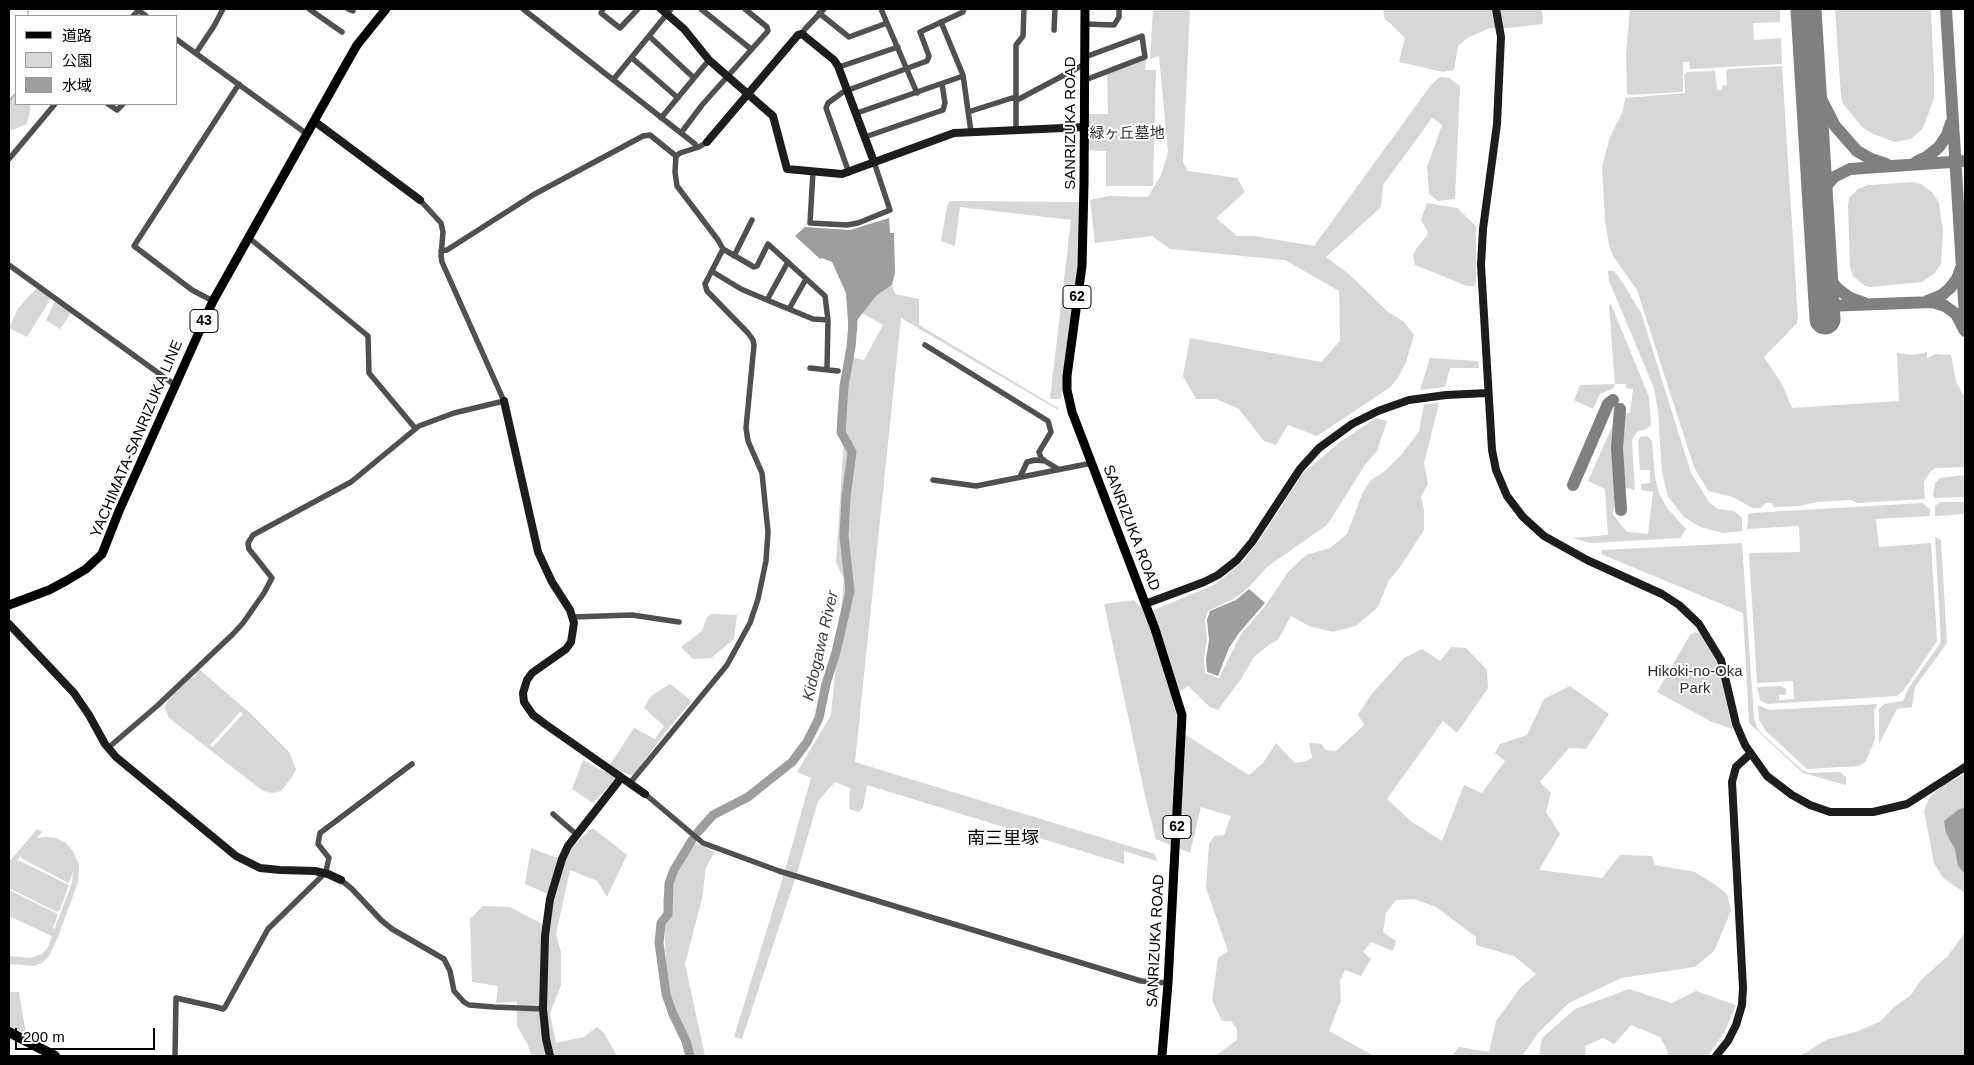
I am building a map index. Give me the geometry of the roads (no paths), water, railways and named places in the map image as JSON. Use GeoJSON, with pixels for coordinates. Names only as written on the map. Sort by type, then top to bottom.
{"type":"FeatureCollection","features":[{"type":"Feature","properties":{"kind":"highway"},"geometry":{"type":"LineString","coordinates":[[9,1032],[56,1056]]}},
{"type":"Feature","properties":{"kind":"main road","name":"YACHIMATA-SANRIZUKA LINE"},"geometry":{"type":"LineString","coordinates":[[9,605],[66,582],[86,569],[102,554],[119,511],[213,301],[357,45],[386,9]]}},
{"type":"Feature","properties":{"kind":"main road","name":"SANRIZUKA ROAD"},"geometry":{"type":"LineString","coordinates":[[1085,9],[1082,266],[1067,376],[1067,390],[1072,412],[1155,629],[1182,715],[1168,983],[1162,1056]]}},
{"type":"Feature","properties":{"kind":"street"},"geometry":{"type":"LineString","coordinates":[[196,52],[223,9]]}},
{"type":"Feature","properties":{"kind":"street"},"geometry":{"type":"LineString","coordinates":[[309,9],[342,32]]}},
{"type":"Feature","properties":{"kind":"street"},"geometry":{"type":"LineString","coordinates":[[523,9],[681,133],[697,148]]}},
{"type":"Feature","properties":{"kind":"street"},"geometry":{"type":"LineString","coordinates":[[603,9],[601,13],[620,28],[638,9]]}},
{"type":"Feature","properties":{"kind":"street"},"geometry":{"type":"LineString","coordinates":[[703,9],[751,49]]}},
{"type":"Feature","properties":{"kind":"street"},"geometry":{"type":"LineString","coordinates":[[681,133],[702,105],[768,30],[767,26],[745,9]]}},
{"type":"Feature","properties":{"kind":"street"},"geometry":{"type":"LineString","coordinates":[[881,9],[917,93]]}},
{"type":"Feature","properties":{"kind":"street"},"geometry":{"type":"LineString","coordinates":[[849,173],[826,108],[828,103],[848,90],[928,61],[929,56],[920,32],[963,12],[964,9]]}},
{"type":"Feature","properties":{"kind":"street"},"geometry":{"type":"LineString","coordinates":[[1016,129],[1016,45],[1023,36],[1024,9]]}},
{"type":"Feature","properties":{"kind":"street"},"geometry":{"type":"LineString","coordinates":[[1054,30],[1055,9]]}},
{"type":"Feature","properties":{"kind":"street"},"geometry":{"type":"LineString","coordinates":[[1085,24],[1114,25],[1120,18],[1120,9]]}},
{"type":"Feature","properties":{"kind":"street"},"geometry":{"type":"LineString","coordinates":[[1496,9],[1501,37],[1497,124],[1483,230],[1481,265],[1493,458],[1500,483],[1507,496],[1523,517],[1552,541],[1587,560],[1662,594],[1679,605],[1699,624],[1721,660],[1736,724],[1750,754],[1760,769],[1773,781],[1801,801],[1830,812],[1873,812],[1908,804],[1965,767]]}},
{"type":"Feature","properties":{"kind":"street"},"geometry":{"type":"LineString","coordinates":[[613,80],[649,36],[667,10],[710,60],[776,120],[787,169],[842,174],[946,136],[1016,129],[1085,127]]}},
{"type":"Feature","properties":{"kind":"street"},"geometry":{"type":"LineString","coordinates":[[676,156],[697,148],[706,142],[798,35],[802,34],[804,29],[822,11],[849,37],[887,23]]}},
{"type":"Feature","properties":{"kind":"street"},"geometry":{"type":"LineString","coordinates":[[941,22],[963,76],[971,132]]}},
{"type":"Feature","properties":{"kind":"street"},"geometry":{"type":"LineString","coordinates":[[802,34],[834,60],[839,67],[890,210],[858,223],[847,225],[810,223],[813,172]]}},
{"type":"Feature","properties":{"kind":"street"},"geometry":{"type":"LineString","coordinates":[[649,36],[694,78]]}},
{"type":"Feature","properties":{"kind":"street"},"geometry":{"type":"LineString","coordinates":[[968,112],[1012,98],[1019,99],[1085,60],[1142,36],[1145,56],[1085,80]]}},
{"type":"Feature","properties":{"kind":"street"},"geometry":{"type":"LineString","coordinates":[[178,43],[196,52],[307,134]]}},
{"type":"Feature","properties":{"kind":"street"},"geometry":{"type":"LineString","coordinates":[[839,67],[898,47]]}},
{"type":"Feature","properties":{"kind":"street"},"geometry":{"type":"LineString","coordinates":[[632,58],[678,98]]}},
{"type":"Feature","properties":{"kind":"street"},"geometry":{"type":"LineString","coordinates":[[661,118],[710,60]]}},
{"type":"Feature","properties":{"kind":"street"},"geometry":{"type":"LineString","coordinates":[[856,113],[963,76]]}},
{"type":"Feature","properties":{"kind":"street"},"geometry":{"type":"LineString","coordinates":[[213,301],[192,290],[134,246],[239,84]]}},
{"type":"Feature","properties":{"kind":"street"},"geometry":{"type":"LineString","coordinates":[[865,137],[943,110],[945,103],[942,84]]}},
{"type":"Feature","properties":{"kind":"street"},"geometry":{"type":"LineString","coordinates":[[9,159],[54,105]]}},
{"type":"Feature","properties":{"kind":"street"},"geometry":{"type":"LineString","coordinates":[[110,105],[118,110],[122,105]]}},
{"type":"Feature","properties":{"kind":"street"},"geometry":{"type":"LineString","coordinates":[[314,121],[420,200],[441,223],[443,232],[442,262],[504,401],[538,552],[552,582],[573,617],[574,628],[571,642],[563,652],[529,677],[524,688],[524,702],[533,715],[645,794],[703,843],[771,868],[1141,981],[1168,983]]}},
{"type":"Feature","properties":{"kind":"street"},"geometry":{"type":"LineString","coordinates":[[441,251],[447,250],[533,195],[643,136],[650,134],[676,156]]}},
{"type":"Feature","properties":{"kind":"street"},"geometry":{"type":"LineString","coordinates":[[676,156],[675,172],[677,186],[723,249],[754,267],[768,244],[826,298],[828,320],[827,370]]}},
{"type":"Feature","properties":{"kind":"street"},"geometry":{"type":"LineString","coordinates":[[734,256],[752,220]]}},
{"type":"Feature","properties":{"kind":"street"},"geometry":{"type":"LineString","coordinates":[[248,237],[368,336],[369,373],[415,428]]}},
{"type":"Feature","properties":{"kind":"street"},"geometry":{"type":"LineString","coordinates":[[630,784],[727,665],[750,624],[758,599],[766,561],[768,532],[762,473],[748,440],[746,428],[754,345],[748,333],[707,291],[705,284],[723,249]]}},
{"type":"Feature","properties":{"kind":"street"},"geometry":{"type":"LineString","coordinates":[[767,300],[788,262]]}},
{"type":"Feature","properties":{"kind":"street"},"geometry":{"type":"LineString","coordinates":[[9,265],[175,385]]}},
{"type":"Feature","properties":{"kind":"street"},"geometry":{"type":"LineString","coordinates":[[712,272],[742,289],[767,300],[813,319],[828,320]]}},
{"type":"Feature","properties":{"kind":"street"},"geometry":{"type":"LineString","coordinates":[[789,309],[806,279]]}},
{"type":"Feature","properties":{"kind":"street"},"geometry":{"type":"LineString","coordinates":[[925,345],[1048,421],[1051,432],[1039,452],[1041,458],[1058,469]]}},
{"type":"Feature","properties":{"kind":"street"},"geometry":{"type":"LineString","coordinates":[[810,368],[838,370]]}},
{"type":"Feature","properties":{"kind":"street"},"geometry":{"type":"LineString","coordinates":[[1145,604],[1204,582],[1218,575],[1237,560],[1252,542],[1290,482],[1309,458],[1319,448],[1352,424],[1378,411],[1409,400],[1446,395],[1488,393]]}},
{"type":"Feature","properties":{"kind":"street"},"geometry":{"type":"LineString","coordinates":[[108,748],[157,706],[233,634],[264,593],[272,578],[249,549],[250,537],[350,482],[415,428],[429,421],[454,413],[504,401]]}},
{"type":"Feature","properties":{"kind":"street"},"geometry":{"type":"LineString","coordinates":[[1020,477],[1027,462],[1045,460]]}},
{"type":"Feature","properties":{"kind":"street"},"geometry":{"type":"LineString","coordinates":[[933,480],[976,486],[1092,463]]}},
{"type":"Feature","properties":{"kind":"street"},"geometry":{"type":"LineString","coordinates":[[573,617],[632,615],[679,622]]}},
{"type":"Feature","properties":{"kind":"street"},"geometry":{"type":"LineString","coordinates":[[9,624],[74,693],[108,748],[137,775],[236,856],[245,862],[270,869],[324,873],[341,880],[392,929],[444,959],[450,971],[454,991],[457,996],[469,1005],[543,1009]]}},
{"type":"Feature","properties":{"kind":"street"},"geometry":{"type":"LineString","coordinates":[[1716,1056],[1728,1041],[1736,1025],[1744,988],[1732,782],[1736,767],[1750,754]]}},
{"type":"Feature","properties":{"kind":"street"},"geometry":{"type":"LineString","coordinates":[[175,1056],[176,998],[223,1009],[268,929],[324,873],[329,858],[318,844],[320,833],[412,764]]}},
{"type":"Feature","properties":{"kind":"street"},"geometry":{"type":"LineString","coordinates":[[550,1056],[543,1009],[545,936],[550,899],[562,859],[576,834],[621,778]]}},
{"type":"Feature","properties":{"kind":"street"},"geometry":{"type":"LineString","coordinates":[[553,814],[576,834]]}},
{"type":"Feature","properties":{"kind":"water"},"geometry":{"type":"Polygon","coordinates":[[[889,218],[890,233],[894,233],[895,273],[892,285],[877,295],[858,319],[854,336],[849,336],[846,293],[832,262],[820,259],[795,236],[805,227],[850,230],[889,218]]]}},
{"type":"Feature","properties":{"kind":"water"},"geometry":{"type":"Polygon","coordinates":[[[1249,589],[1265,603],[1239,633],[1229,648],[1218,676],[1207,672],[1206,659],[1209,640],[1207,620],[1210,611],[1236,600],[1249,589]]]}},
{"type":"Feature","properties":{"kind":"water"},"geometry":{"type":"Polygon","coordinates":[[[1965,807],[1965,874],[1958,866],[1955,849],[1946,833],[1944,821],[1965,807]]]}},
{"type":"Feature","properties":{"kind":"waterway"},"geometry":{"type":"LineString","coordinates":[[28,9],[28,15]]}},
{"type":"Feature","properties":{"kind":"waterway"},"geometry":{"type":"LineString","coordinates":[[9,102],[15,94]]}},
{"type":"Feature","properties":{"kind":"waterway","name":"Kidogawa River"},"geometry":{"type":"LineString","coordinates":[[698,832],[713,815],[748,797],[792,762],[807,742],[819,718],[850,591],[844,536],[846,497],[852,452],[841,432],[844,386],[853,324]]}},
{"type":"Feature","properties":{"kind":"waterway","name":"Kidogawa River"},"geometry":{"type":"LineString","coordinates":[[690,1056],[686,1041],[666,994],[659,943],[661,923],[668,914],[669,883],[674,870],[692,840]]}},
{"type":"Feature","properties":{"kind":"district","name":"南三里塚"},"geometry":{"type":"Point","coordinates":[1003,839]}},
{"type":"Feature","properties":{"kind":"park label","name":"緑ヶ丘墓地"},"geometry":{"type":"Point","coordinates":[1127,134]}},
{"type":"Feature","properties":{"kind":"park label","name":"Hikoki-no-Oka Park"},"geometry":{"type":"Point","coordinates":[1695,680]}}]}
